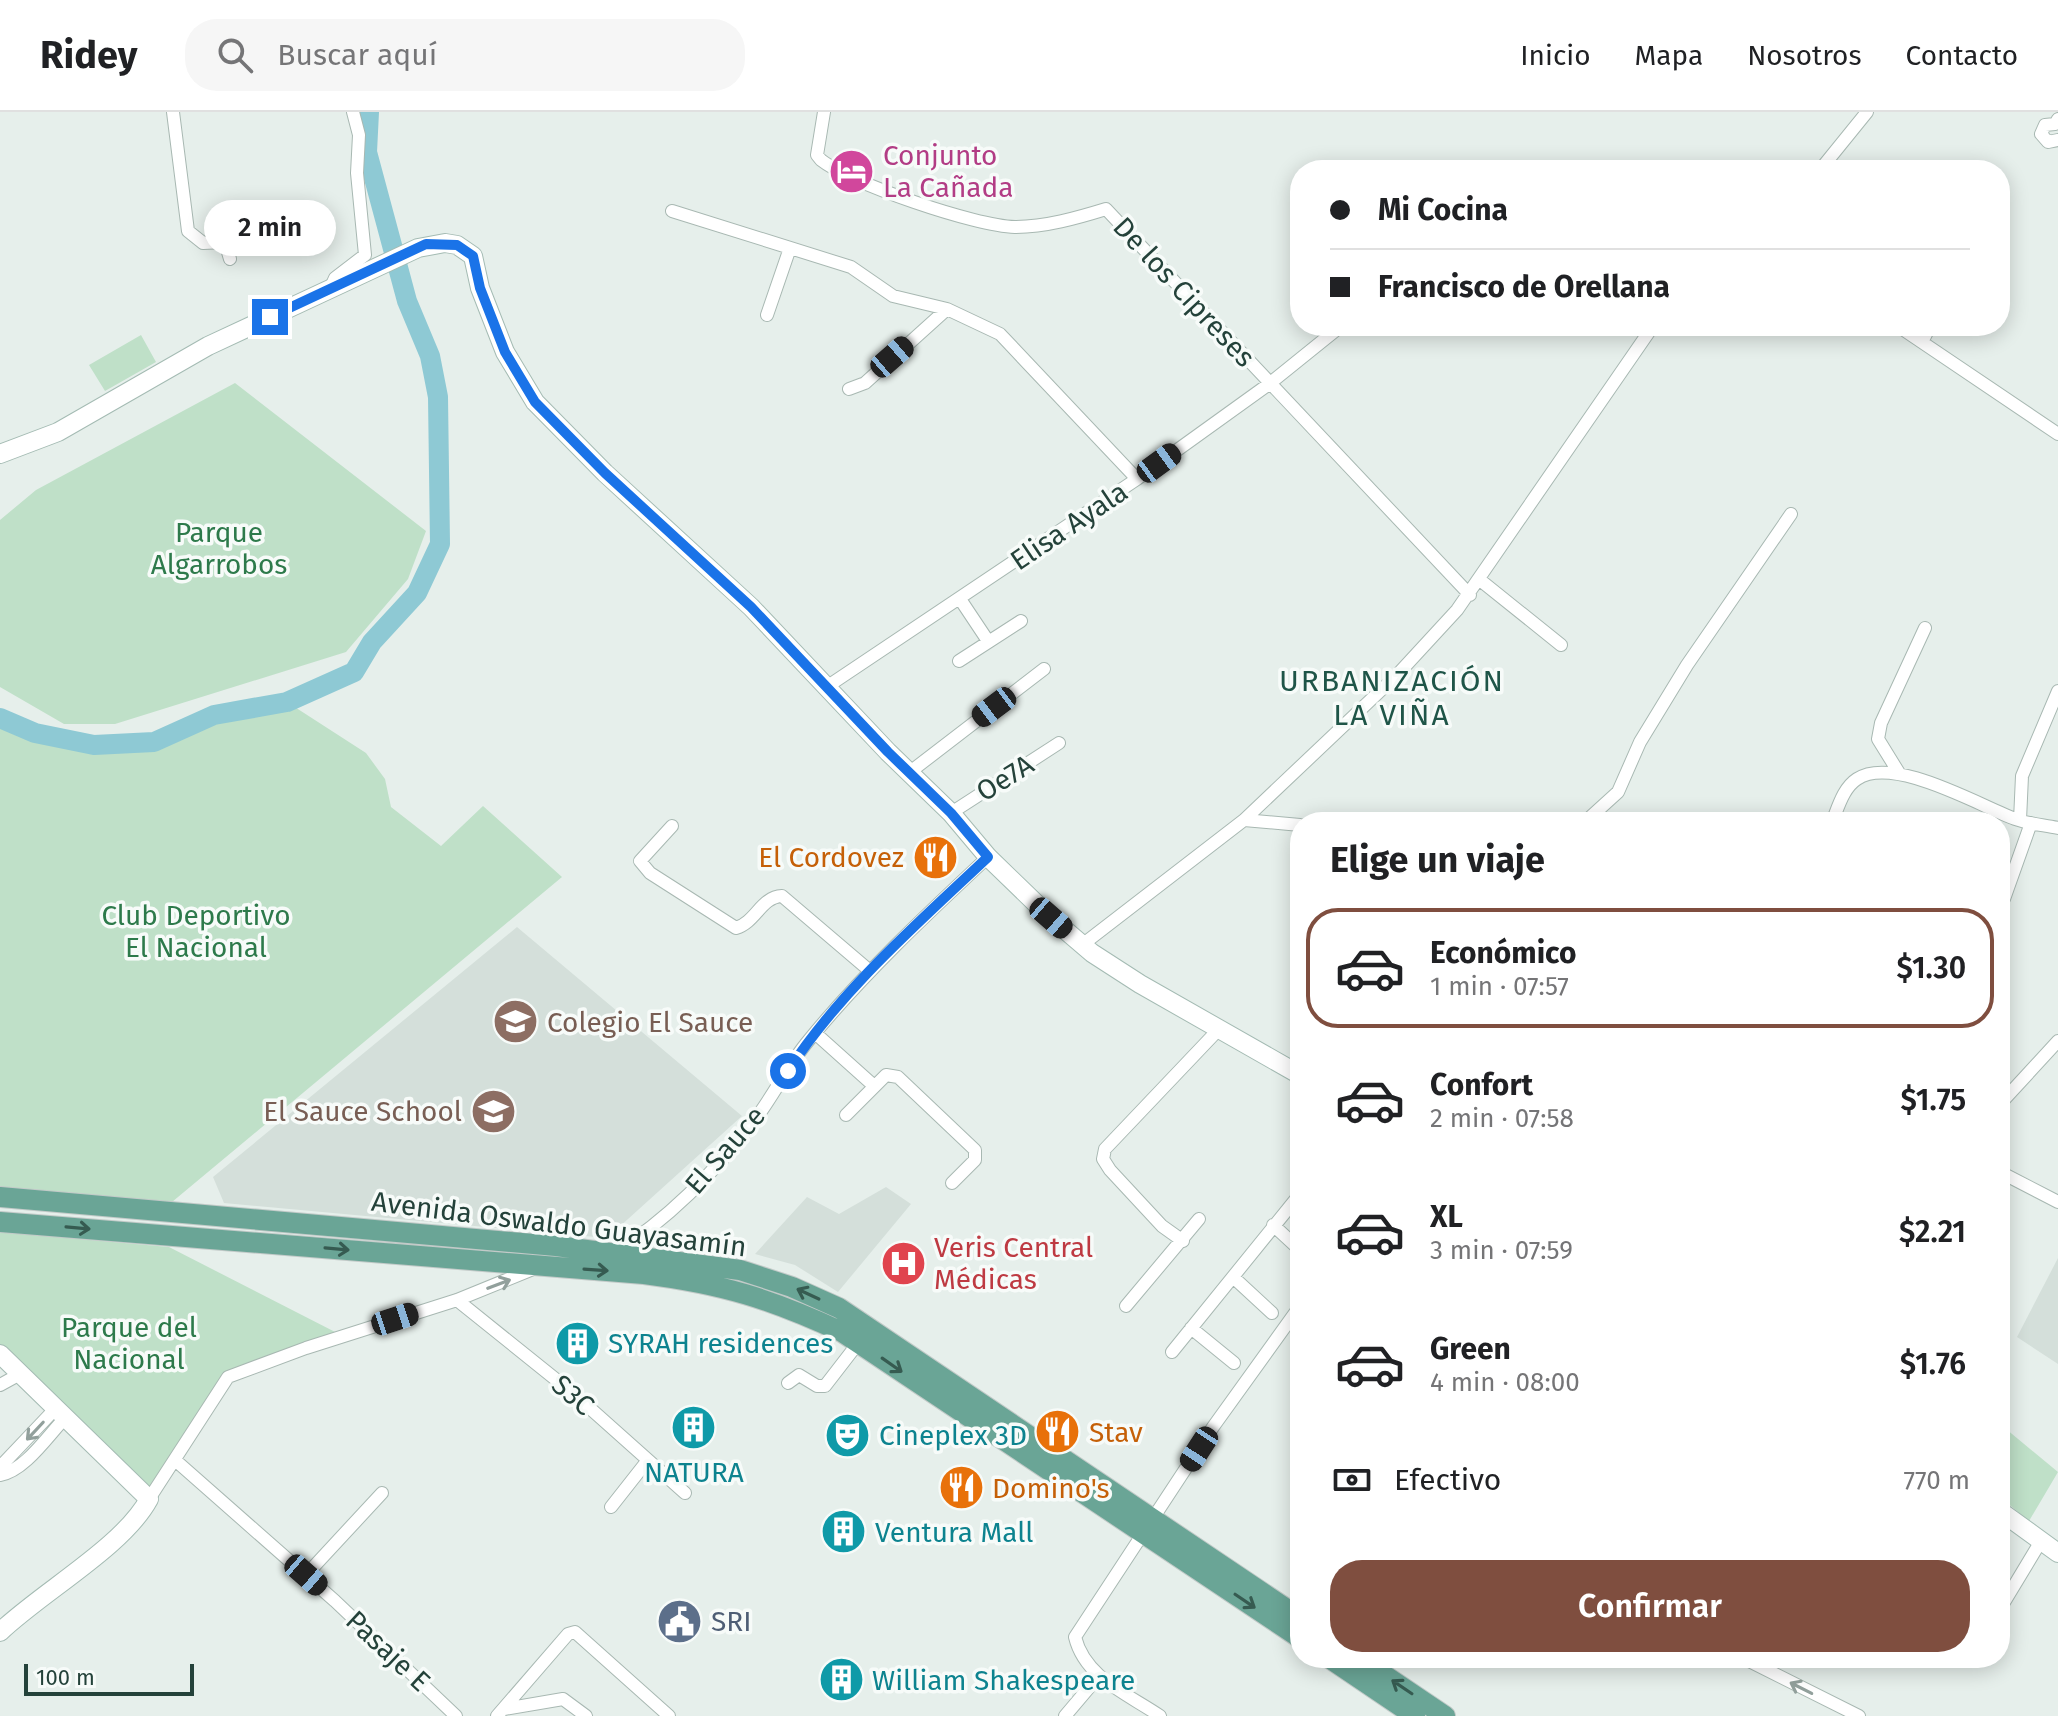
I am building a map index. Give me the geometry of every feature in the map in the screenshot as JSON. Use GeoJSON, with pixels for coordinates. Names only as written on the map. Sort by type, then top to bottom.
{"type":"FeatureCollection","features":[{"type":"Feature","properties":{"kind":"main road","name":"Avenida Oswaldo Guayasamín"},"geometry":{"type":"LineString","coordinates":[[0,1197],[612,1254],[740,1270],[792,1287],[839,1308],[1290,1631]]}},
{"type":"Feature","properties":{"kind":"main road","name":"Avenida Oswaldo Guayasamín"},"geometry":{"type":"LineString","coordinates":[[0,1222],[644,1274],[732,1287],[792,1308],[859,1342],[1150,1528],[1290,1612]]}},
{"type":"Feature","properties":{"kind":"main road"},"geometry":{"type":"LineString","coordinates":[[1344,1668],[1415,1716]]}},
{"type":"Feature","properties":{"kind":"main road"},"geometry":{"type":"LineString","coordinates":[[1374,1668],[1445,1716]]}},
{"type":"Feature","properties":{"kind":"street"},"geometry":{"type":"LineString","coordinates":[[173,112],[188,231],[203,243],[225,242],[230,259]]}},
{"type":"Feature","properties":{"kind":"street"},"geometry":{"type":"LineString","coordinates":[[329,290],[335,278],[365,255],[357,173],[359,135],[353,112]]}},
{"type":"Feature","properties":{"kind":"street","name":"De los Cipreses"},"geometry":{"type":"LineString","coordinates":[[824,112],[817,142],[817,155],[821,160],[909,198],[994,225],[1013,227],[1031,227],[1106,209],[1470,595]]}},
{"type":"Feature","properties":{"kind":"street"},"geometry":{"type":"LineString","coordinates":[[1828,160],[1867,112]]}},
{"type":"Feature","properties":{"kind":"street"},"geometry":{"type":"LineString","coordinates":[[2057,123],[2045,125],[2041,134],[2048,142],[2058,140]]}},
{"type":"Feature","properties":{"kind":"street"},"geometry":{"type":"LineString","coordinates":[[672,211],[851,267],[893,296],[947,309],[1000,334],[1137,479]]}},
{"type":"Feature","properties":{"kind":"street"},"geometry":{"type":"LineString","coordinates":[[0,454],[58,432],[208,346],[370,273],[417,248],[445,243],[457,245],[473,256],[480,288],[505,352],[535,402],[605,473],[751,607],[951,813],[988,857],[1082,945],[1140,984],[1290,1069]]}},
{"type":"Feature","properties":{"kind":"street"},"geometry":{"type":"LineString","coordinates":[[767,315],[790,248]]}},
{"type":"Feature","properties":{"kind":"street"},"geometry":{"type":"LineString","coordinates":[[849,389],[865,383],[947,309]]}},
{"type":"Feature","properties":{"kind":"street","name":"Elisa Ayala"},"geometry":{"type":"LineString","coordinates":[[828,686],[1137,479],[1269,384],[1329,336]]}},
{"type":"Feature","properties":{"kind":"street"},"geometry":{"type":"LineString","coordinates":[[1082,945],[1244,820],[1398,674],[1470,595],[1646,336]]}},
{"type":"Feature","properties":{"kind":"street"},"geometry":{"type":"LineString","coordinates":[[1913,336],[2058,434]]}},
{"type":"Feature","properties":{"kind":"street"},"geometry":{"type":"LineString","coordinates":[[1922,342],[1925,336]]}},
{"type":"Feature","properties":{"kind":"street"},"geometry":{"type":"LineString","coordinates":[[1596,812],[1618,792],[1640,742],[1664,701],[1791,514]]}},
{"type":"Feature","properties":{"kind":"street"},"geometry":{"type":"LineString","coordinates":[[1480,580],[1561,645]]}},
{"type":"Feature","properties":{"kind":"street"},"geometry":{"type":"LineString","coordinates":[[960,599],[988,641]]}},
{"type":"Feature","properties":{"kind":"street"},"geometry":{"type":"LineString","coordinates":[[959,661],[1021,621]]}},
{"type":"Feature","properties":{"kind":"street"},"geometry":{"type":"LineString","coordinates":[[1899,773],[1878,739],[1881,723],[1925,628]]}},
{"type":"Feature","properties":{"kind":"street"},"geometry":{"type":"LineString","coordinates":[[910,772],[1044,669]]}},
{"type":"Feature","properties":{"kind":"street"},"geometry":{"type":"LineString","coordinates":[[2010,877],[2025,822],[2022,776],[2058,691]]}},
{"type":"Feature","properties":{"kind":"street","name":"Oe7A"},"geometry":{"type":"LineString","coordinates":[[951,813],[1059,743]]}},
{"type":"Feature","properties":{"kind":"street"},"geometry":{"type":"LineString","coordinates":[[1837,812],[1846,791],[1857,779],[1871,774],[1899,773],[1999,812]]}},
{"type":"Feature","properties":{"kind":"street"},"geometry":{"type":"LineString","coordinates":[[2010,816],[2058,828]]}},
{"type":"Feature","properties":{"kind":"street"},"geometry":{"type":"LineString","coordinates":[[1244,820],[1290,824]]}},
{"type":"Feature","properties":{"kind":"street"},"geometry":{"type":"LineString","coordinates":[[672,826],[640,861],[650,873],[736,928],[749,921],[769,899],[782,896],[870,971]]}},
{"type":"Feature","properties":{"kind":"street","name":"El Sauce"},"geometry":{"type":"LineString","coordinates":[[612,1254],[641,1236],[694,1188],[753,1122],[815,1033],[870,971],[988,857]]}},
{"type":"Feature","properties":{"kind":"street"},"geometry":{"type":"LineString","coordinates":[[1183,1241],[1162,1226],[1103,1159],[1105,1149],[1220,1028]]}},
{"type":"Feature","properties":{"kind":"street"},"geometry":{"type":"LineString","coordinates":[[815,1033],[873,1085]]}},
{"type":"Feature","properties":{"kind":"street"},"geometry":{"type":"LineString","coordinates":[[2010,1093],[2058,1041]]}},
{"type":"Feature","properties":{"kind":"street"},"geometry":{"type":"LineString","coordinates":[[846,1115],[886,1075],[898,1077],[975,1150],[975,1160],[952,1183]]}},
{"type":"Feature","properties":{"kind":"street"},"geometry":{"type":"LineString","coordinates":[[2010,1177],[2058,1202]]}},
{"type":"Feature","properties":{"kind":"street"},"geometry":{"type":"LineString","coordinates":[[1172,1352],[1290,1205]]}},
{"type":"Feature","properties":{"kind":"street"},"geometry":{"type":"LineString","coordinates":[[1126,1306],[1199,1219]]}},
{"type":"Feature","properties":{"kind":"street"},"geometry":{"type":"LineString","coordinates":[[1273,1225],[1290,1241]]}},
{"type":"Feature","properties":{"kind":"street"},"geometry":{"type":"LineString","coordinates":[[0,1632],[40,1595],[128,1529],[228,1377],[306,1348],[457,1300],[541,1266]]}},
{"type":"Feature","properties":{"kind":"street"},"geometry":{"type":"LineString","coordinates":[[1233,1277],[1272,1313]]}},
{"type":"Feature","properties":{"kind":"street","name":"S3C"},"geometry":{"type":"LineString","coordinates":[[457,1300],[574,1394],[685,1493]]}},
{"type":"Feature","properties":{"kind":"street"},"geometry":{"type":"LineString","coordinates":[[1160,1716],[1098,1677],[1083,1657],[1075,1637],[1150,1528],[1222,1413],[1290,1320]]}},
{"type":"Feature","properties":{"kind":"street"},"geometry":{"type":"LineString","coordinates":[[1191,1328],[1234,1363]]}},
{"type":"Feature","properties":{"kind":"street"},"geometry":{"type":"LineString","coordinates":[[788,1383],[799,1375],[817,1386],[825,1386],[859,1342]]}},
{"type":"Feature","properties":{"kind":"street"},"geometry":{"type":"LineString","coordinates":[[0,1354],[149,1499]]}},
{"type":"Feature","properties":{"kind":"street"},"geometry":{"type":"LineString","coordinates":[[0,1385],[20,1374]]}},
{"type":"Feature","properties":{"kind":"street"},"geometry":{"type":"LineString","coordinates":[[0,1467],[61,1412]]}},
{"type":"Feature","properties":{"kind":"street"},"geometry":{"type":"LineString","coordinates":[[0,1475],[22,1462],[61,1412]]}},
{"type":"Feature","properties":{"kind":"street","name":"Pasaje E"},"geometry":{"type":"LineString","coordinates":[[175,1460],[306,1575],[456,1716]]}},
{"type":"Feature","properties":{"kind":"street"},"geometry":{"type":"LineString","coordinates":[[611,1507],[648,1460]]}},
{"type":"Feature","properties":{"kind":"street"},"geometry":{"type":"LineString","coordinates":[[306,1575],[382,1493]]}},
{"type":"Feature","properties":{"kind":"street"},"geometry":{"type":"LineString","coordinates":[[2010,1518],[2058,1553]]}},
{"type":"Feature","properties":{"kind":"street"},"geometry":{"type":"LineString","coordinates":[[2010,1592],[2041,1541]]}},
{"type":"Feature","properties":{"kind":"street"},"geometry":{"type":"LineString","coordinates":[[500,1712],[568,1634],[575,1632],[669,1716]]}},
{"type":"Feature","properties":{"kind":"street"},"geometry":{"type":"LineString","coordinates":[[1763,1668],[1859,1716]]}},
{"type":"Feature","properties":{"kind":"street"},"geometry":{"type":"LineString","coordinates":[[1065,1716],[1098,1677]]}},
{"type":"Feature","properties":{"kind":"street"},"geometry":{"type":"LineString","coordinates":[[500,1712],[563,1699],[586,1716]]}},
{"type":"Feature","properties":{"kind":"shaded area","name":"Colegio El Sauce"},"geometry":{"type":"Polygon","coordinates":[[[517,927],[742,1116],[607,1238],[224,1203],[213,1177],[517,927]]]}},
{"type":"Feature","properties":{"kind":"shaded area"},"geometry":{"type":"Polygon","coordinates":[[[886,1187],[911,1204],[838,1292],[795,1265],[755,1254],[807,1197],[839,1214],[886,1187]]]}},
{"type":"Feature","properties":{"kind":"shaded area"},"geometry":{"type":"Polygon","coordinates":[[[2058,1258],[2058,1364],[2017,1337],[2058,1258]]]}},
{"type":"Feature","properties":{"kind":"green space"},"geometry":{"type":"Polygon","coordinates":[[[141,335],[156,362],[105,391],[89,365],[141,335]]]}},
{"type":"Feature","properties":{"kind":"green space","name":"Parque Algarrobos"},"geometry":{"type":"Polygon","coordinates":[[[235,383],[426,531],[408,579],[346,652],[115,724],[64,724],[0,687],[0,520],[36,490],[235,383]]]}},
{"type":"Feature","properties":{"kind":"green space","name":"Club Deportivo El Nacional"},"geometry":{"type":"Polygon","coordinates":[[[287,702],[366,753],[385,779],[391,807],[441,846],[483,806],[562,877],[172,1202],[0,1188],[0,718],[35,733],[94,745],[154,741],[214,715],[287,702]]]}},
{"type":"Feature","properties":{"kind":"green space","name":"Parque del Nacional"},"geometry":{"type":"Polygon","coordinates":[[[0,1232],[169,1247],[341,1335],[227,1376],[147,1505],[0,1355],[0,1232]]]}},
{"type":"Feature","properties":{"kind":"green space"},"geometry":{"type":"Polygon","coordinates":[[[2010,1432],[2058,1472],[2029,1521],[2010,1505],[2010,1432]]]}},
{"type":"Feature","properties":{"kind":"waterway"},"geometry":{"type":"LineString","coordinates":[[0,718],[35,733],[94,745],[154,742],[214,715],[287,702],[354,672],[372,642],[417,593],[440,544],[438,397],[430,356],[407,301],[367,152],[369,112]]}},
{"type":"Feature","properties":{"kind":"place","name":"Conjunto La Cañada"},"geometry":{"type":"Point","coordinates":[852,171]}},
{"type":"Feature","properties":{"kind":"place","name":"El Cordovez"},"geometry":{"type":"Point","coordinates":[935,857]}},
{"type":"Feature","properties":{"kind":"place","name":"Colegio El Sauce"},"geometry":{"type":"Point","coordinates":[516,1022]}},
{"type":"Feature","properties":{"kind":"place","name":"El Sauce School"},"geometry":{"type":"Point","coordinates":[493,1111]}},
{"type":"Feature","properties":{"kind":"place","name":"Veris Central Médicas"},"geometry":{"type":"Point","coordinates":[903,1263]}},
{"type":"Feature","properties":{"kind":"place","name":"SYRAH residences"},"geometry":{"type":"Point","coordinates":[577,1343]}},
{"type":"Feature","properties":{"kind":"place","name":"NATURA"},"geometry":{"type":"Point","coordinates":[694,1427]}},
{"type":"Feature","properties":{"kind":"place","name":"Stav"},"geometry":{"type":"Point","coordinates":[1058,1432]}},
{"type":"Feature","properties":{"kind":"place","name":"Cineplex 3D"},"geometry":{"type":"Point","coordinates":[848,1435]}},
{"type":"Feature","properties":{"kind":"place","name":"Domino's"},"geometry":{"type":"Point","coordinates":[961,1488]}},
{"type":"Feature","properties":{"kind":"place","name":"Ventura Mall"},"geometry":{"type":"Point","coordinates":[844,1532]}},
{"type":"Feature","properties":{"kind":"place","name":"SRI"},"geometry":{"type":"Point","coordinates":[680,1621]}},
{"type":"Feature","properties":{"kind":"place","name":"William Shakespeare"},"geometry":{"type":"Point","coordinates":[841,1680]}},
{"type":"Feature","properties":{"kind":"district","name":"URBANIZACIÓN LA VIÑA"},"geometry":{"type":"Point","coordinates":[1392,698]}},
{"type":"Feature","properties":{"kind":"route"},"geometry":{"type":"LineString","coordinates":[[270,317],[368,274],[426,244],[445,243],[465,249],[476,262],[480,288],[505,352],[535,402],[605,473],[751,607],[888,752],[951,813],[988,857],[870,971],[805,1045],[788,1071]]}}]}
